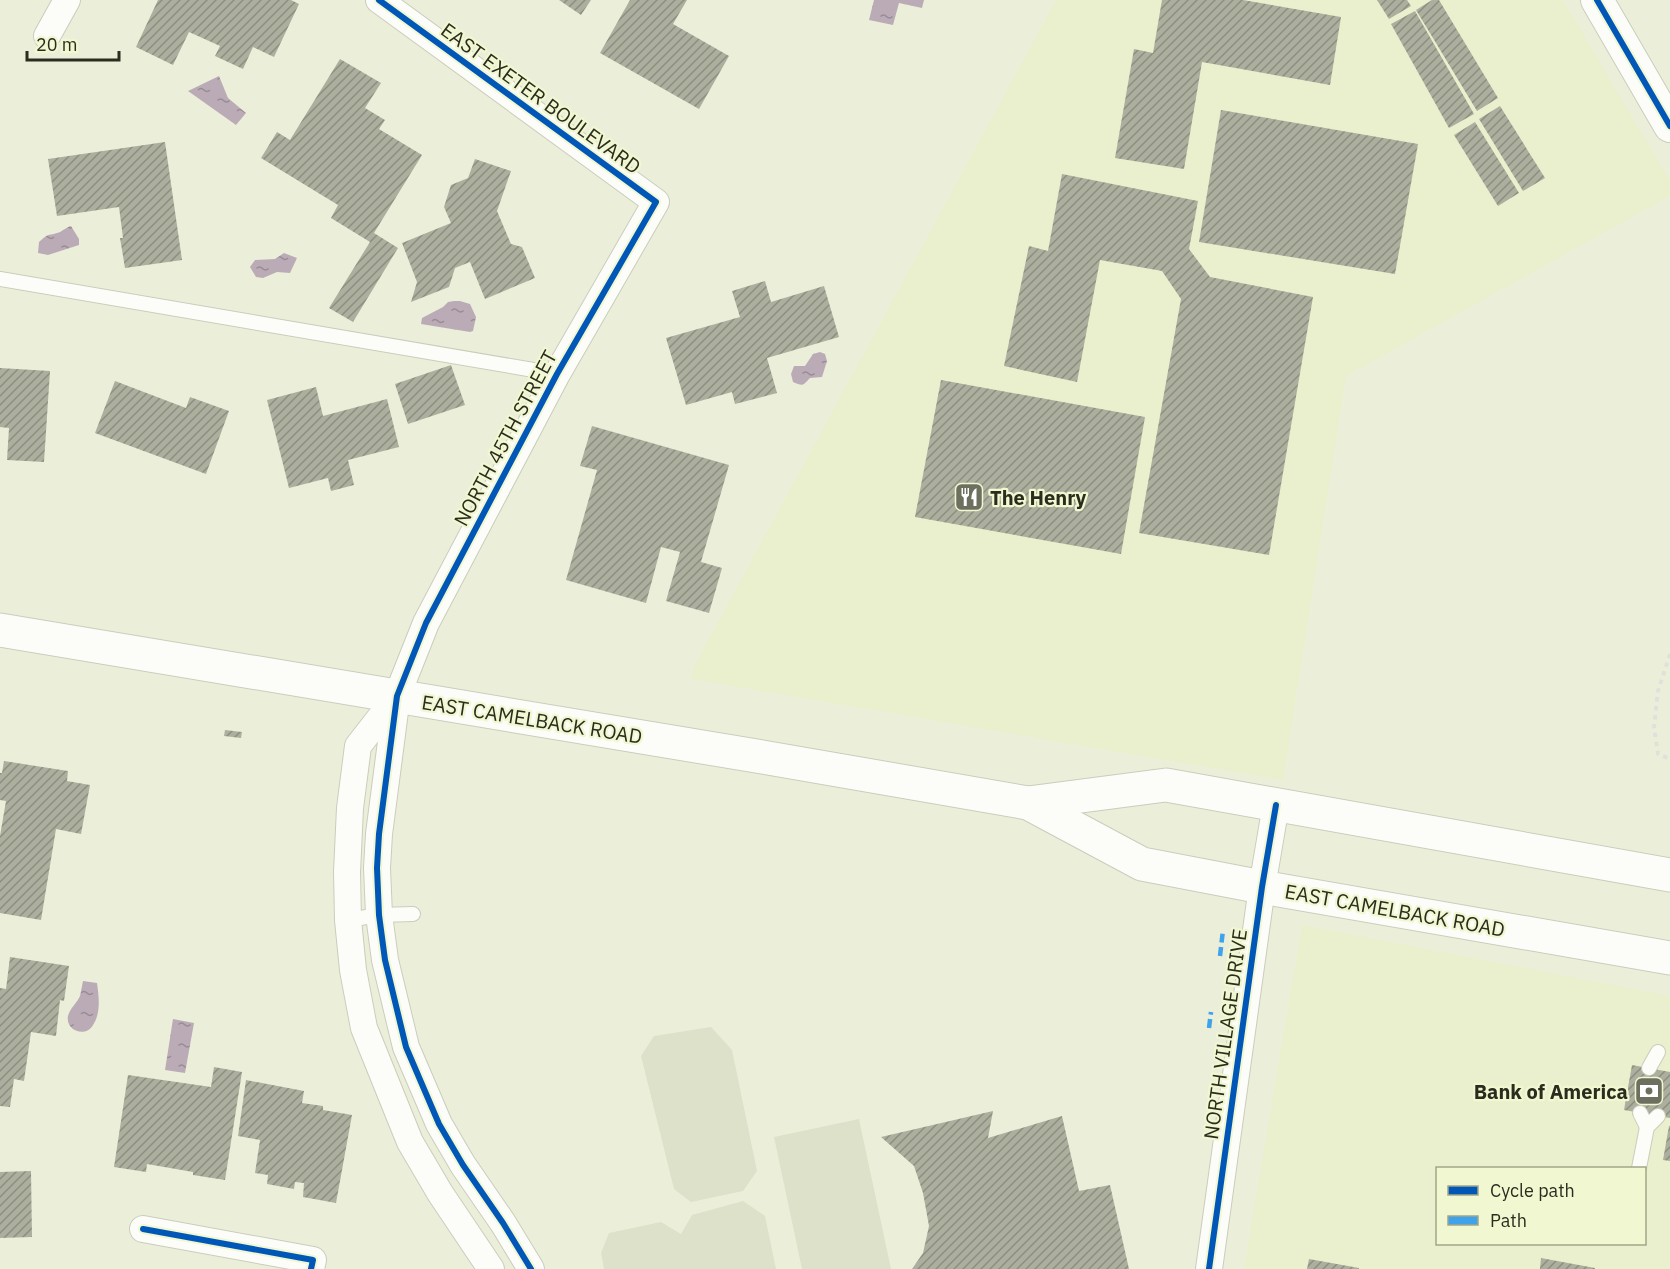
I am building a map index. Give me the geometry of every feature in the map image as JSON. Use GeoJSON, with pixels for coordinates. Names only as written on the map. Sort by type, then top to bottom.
{"type":"FeatureCollection","features":[{"type":"Feature","properties":{"kind":"main road","name":"EAST CAMELBACK ROAD"},"geometry":{"type":"LineString","coordinates":[[0,630],[1028,803],[1166,785],[1670,875]]}},
{"type":"Feature","properties":{"kind":"main road","name":"EAST CAMELBACK ROAD"},"geometry":{"type":"LineString","coordinates":[[1028,803],[1142,864],[1670,958]]}},
{"type":"Feature","properties":{"kind":"street"},"geometry":{"type":"LineString","coordinates":[[47,36],[67,0]]}},
{"type":"Feature","properties":{"kind":"street","name":"EAST EXETER BOULEVARD"},"geometry":{"type":"LineString","coordinates":[[379,0],[656,202]]}},
{"type":"Feature","properties":{"kind":"street"},"geometry":{"type":"LineString","coordinates":[[1597,0],[1670,126]]}},
{"type":"Feature","properties":{"kind":"street","name":"NORTH 45TH STREET"},"geometry":{"type":"LineString","coordinates":[[397,696],[426,623],[557,374],[656,202]]}},
{"type":"Feature","properties":{"kind":"street"},"geometry":{"type":"LineString","coordinates":[[397,696],[379,834],[377,868],[379,915],[394,1003],[406,1047],[439,1124],[531,1269]]}},
{"type":"Feature","properties":{"kind":"street"},"geometry":{"type":"LineString","coordinates":[[397,696],[358,746],[350,808],[347,872],[348,920],[353,970],[364,1028],[410,1142],[490,1269]]}},
{"type":"Feature","properties":{"kind":"street","name":"NORTH VILLAGE DRIVE"},"geometry":{"type":"LineString","coordinates":[[1209,1269],[1262,887],[1276,805]]}},
{"type":"Feature","properties":{"kind":"street"},"geometry":{"type":"LineString","coordinates":[[143,1229],[312,1260],[311,1269]]}},
{"type":"Feature","properties":{"kind":"lane"},"geometry":{"type":"LineString","coordinates":[[0,279],[557,374]]}},
{"type":"Feature","properties":{"kind":"lane"},"geometry":{"type":"LineString","coordinates":[[348,920],[379,915],[413,914]]}},
{"type":"Feature","properties":{"kind":"lane"},"geometry":{"type":"LineString","coordinates":[[1649,1068],[1658,1052]]}},
{"type":"Feature","properties":{"kind":"lane"},"geometry":{"type":"LineString","coordinates":[[1640,1113],[1647,1127]]}},
{"type":"Feature","properties":{"kind":"lane"},"geometry":{"type":"LineString","coordinates":[[1639,1167],[1647,1127],[1658,1116]]}},
{"type":"Feature","properties":{"kind":"path"},"geometry":{"type":"LineString","coordinates":[[1670,654],[1658,691],[1654,727],[1658,754],[1670,759]]}},
{"type":"Feature","properties":{"kind":"shaded area"},"geometry":{"type":"Polygon","coordinates":[[[1056,0],[1563,0],[1670,181],[1670,196],[1346,376],[1283,780],[691,679],[692,670],[1056,0]]]}},
{"type":"Feature","properties":{"kind":"shaded area"},"geometry":{"type":"Polygon","coordinates":[[[1302,925],[1670,996],[1670,1269],[1244,1269],[1302,925]]]}},
{"type":"Feature","properties":{"kind":"shaded area"},"geometry":{"type":"Polygon","coordinates":[[[711,1027],[732,1050],[757,1171],[743,1191],[691,1202],[674,1189],[641,1056],[654,1036],[711,1027]]]}},
{"type":"Feature","properties":{"kind":"shaded area"},"geometry":{"type":"Polygon","coordinates":[[[859,1119],[891,1269],[802,1269],[774,1137],[859,1119]]]}},
{"type":"Feature","properties":{"kind":"shaded area"},"geometry":{"type":"Polygon","coordinates":[[[743,1201],[765,1216],[776,1269],[604,1269],[601,1253],[609,1233],[661,1222],[681,1234],[692,1215],[743,1201]]]}},
{"type":"Feature","properties":{"kind":"water"},"geometry":{"type":"Polygon","coordinates":[[[874,0],[924,0],[922,8],[899,3],[893,25],[869,20],[874,0]]]}},
{"type":"Feature","properties":{"kind":"water"},"geometry":{"type":"Polygon","coordinates":[[[219,76],[228,98],[246,113],[236,125],[188,91],[219,76]]]}},
{"type":"Feature","properties":{"kind":"water"},"geometry":{"type":"Polygon","coordinates":[[[71,226],[79,239],[79,245],[48,255],[38,253],[39,242],[42,239],[71,226]]]}},
{"type":"Feature","properties":{"kind":"water"},"geometry":{"type":"Polygon","coordinates":[[[284,253],[297,258],[290,273],[277,272],[263,278],[256,277],[250,267],[255,260],[275,259],[284,253]]]}},
{"type":"Feature","properties":{"kind":"water"},"geometry":{"type":"Polygon","coordinates":[[[448,302],[470,304],[476,317],[473,331],[421,324],[422,318],[448,302]]]}},
{"type":"Feature","properties":{"kind":"water"},"geometry":{"type":"Polygon","coordinates":[[[820,352],[825,354],[827,361],[822,377],[810,378],[803,384],[793,382],[791,374],[794,366],[805,366],[813,354],[820,352]]]}},
{"type":"Feature","properties":{"kind":"water"},"geometry":{"type":"Polygon","coordinates":[[[83,981],[97,983],[99,1005],[93,1025],[90,1029],[81,1032],[70,1026],[68,1016],[80,996],[83,981]]]}},
{"type":"Feature","properties":{"kind":"water"},"geometry":{"type":"Polygon","coordinates":[[[173,1019],[194,1023],[185,1073],[165,1070],[173,1019]]]}},
{"type":"Feature","properties":{"kind":"building"},"geometry":{"type":"Polygon","coordinates":[[[158,0],[291,0],[299,4],[274,57],[253,47],[243,69],[215,56],[220,46],[189,32],[173,65],[136,47],[158,0]]]}},
{"type":"Feature","properties":{"kind":"building"},"geometry":{"type":"Polygon","coordinates":[[[559,0],[591,0],[581,15],[559,0]]]}},
{"type":"Feature","properties":{"kind":"building"},"geometry":{"type":"Polygon","coordinates":[[[630,0],[687,0],[673,24],[729,56],[699,109],[600,53],[630,0]]]}},
{"type":"Feature","properties":{"kind":"building"},"geometry":{"type":"Polygon","coordinates":[[[1162,0],[1243,0],[1341,17],[1330,85],[1202,62],[1184,169],[1115,158],[1134,49],[1153,53],[1162,0]]]}},
{"type":"Feature","properties":{"kind":"building"},"geometry":{"type":"Polygon","coordinates":[[[1377,0],[1407,0],[1411,6],[1389,19],[1377,0]]]}},
{"type":"Feature","properties":{"kind":"building"},"geometry":{"type":"Polygon","coordinates":[[[1432,0],[1439,0],[1498,98],[1477,111],[1416,10],[1432,0]]]}},
{"type":"Feature","properties":{"kind":"building"},"geometry":{"type":"Polygon","coordinates":[[[1415,11],[1474,114],[1449,128],[1391,24],[1415,11]]]}},
{"type":"Feature","properties":{"kind":"building"},"geometry":{"type":"Polygon","coordinates":[[[340,59],[381,83],[365,108],[385,120],[379,129],[422,155],[374,233],[398,248],[353,322],[329,308],[370,242],[331,218],[338,205],[261,158],[277,132],[290,140],[340,59]]]}},
{"type":"Feature","properties":{"kind":"building"},"geometry":{"type":"Polygon","coordinates":[[[1500,106],[1545,178],[1523,191],[1479,119],[1500,106]]]}},
{"type":"Feature","properties":{"kind":"building"},"geometry":{"type":"Polygon","coordinates":[[[1221,110],[1418,144],[1395,274],[1199,242],[1221,110]]]}},
{"type":"Feature","properties":{"kind":"building"},"geometry":{"type":"Polygon","coordinates":[[[1475,122],[1519,193],[1498,206],[1454,135],[1475,122]]]}},
{"type":"Feature","properties":{"kind":"building"},"geometry":{"type":"Polygon","coordinates":[[[165,142],[182,260],[125,268],[120,238],[123,238],[119,207],[57,216],[48,159],[165,142]]]}},
{"type":"Feature","properties":{"kind":"building"},"geometry":{"type":"Polygon","coordinates":[[[475,159],[511,171],[497,211],[511,244],[522,247],[535,278],[485,299],[470,262],[455,268],[449,287],[411,302],[417,282],[402,243],[451,223],[444,207],[451,185],[468,178],[475,159]]]}},
{"type":"Feature","properties":{"kind":"building"},"geometry":{"type":"Polygon","coordinates":[[[1062,174],[1198,201],[1189,249],[1210,277],[1313,297],[1269,555],[1139,533],[1181,299],[1162,271],[1100,260],[1077,382],[1004,366],[1029,246],[1048,251],[1062,174]]]}},
{"type":"Feature","properties":{"kind":"building"},"geometry":{"type":"Polygon","coordinates":[[[765,281],[771,302],[824,286],[839,337],[767,358],[777,393],[735,404],[732,392],[686,405],[666,338],[740,317],[732,291],[765,281]]]}},
{"type":"Feature","properties":{"kind":"building"},"geometry":{"type":"Polygon","coordinates":[[[451,365],[465,405],[408,424],[395,384],[451,365]]]}},
{"type":"Feature","properties":{"kind":"building"},"geometry":{"type":"Polygon","coordinates":[[[0,368],[50,371],[44,462],[7,460],[9,428],[0,427],[0,368]]]}},
{"type":"Feature","properties":{"kind":"building"},"geometry":{"type":"Polygon","coordinates":[[[941,380],[1145,417],[1121,554],[915,517],[941,380]]]}},
{"type":"Feature","properties":{"kind":"building"},"geometry":{"type":"Polygon","coordinates":[[[115,381],[186,408],[190,397],[229,411],[206,474],[95,433],[115,381]]]}},
{"type":"Feature","properties":{"kind":"building"},"geometry":{"type":"Polygon","coordinates":[[[316,387],[323,416],[387,399],[399,447],[348,460],[354,485],[331,491],[328,478],[289,488],[267,400],[316,387]]]}},
{"type":"Feature","properties":{"kind":"building"},"geometry":{"type":"Polygon","coordinates":[[[592,426],[729,465],[701,562],[722,568],[709,613],[666,601],[680,552],[661,547],[646,603],[566,580],[597,470],[580,466],[592,426]]]}},
{"type":"Feature","properties":{"kind":"building"},"geometry":{"type":"Polygon","coordinates":[[[225,730],[242,732],[241,738],[224,736],[225,730]]]}},
{"type":"Feature","properties":{"kind":"building"},"geometry":{"type":"Polygon","coordinates":[[[4,761],[68,771],[67,781],[90,785],[81,834],[56,829],[41,920],[0,913],[0,836],[6,801],[0,800],[0,773],[2,773],[4,761]]]}},
{"type":"Feature","properties":{"kind":"building"},"geometry":{"type":"Polygon","coordinates":[[[10,957],[69,966],[64,1001],[60,1000],[56,1036],[31,1032],[24,1081],[14,1079],[10,1107],[0,1106],[0,988],[6,989],[10,957]]]}},
{"type":"Feature","properties":{"kind":"building","name":"Bank of America"},"geometry":{"type":"Polygon","coordinates":[[[1632,1065],[1670,1072],[1670,1118],[1624,1110],[1632,1065]]]}},
{"type":"Feature","properties":{"kind":"building"},"geometry":{"type":"Polygon","coordinates":[[[214,1067],[242,1072],[225,1180],[147,1164],[146,1172],[114,1167],[128,1075],[211,1087],[214,1067]]]}},
{"type":"Feature","properties":{"kind":"building"},"geometry":{"type":"Polygon","coordinates":[[[246,1080],[304,1091],[302,1103],[323,1106],[323,1110],[352,1115],[336,1203],[303,1197],[304,1183],[295,1182],[294,1189],[267,1184],[268,1175],[255,1173],[260,1140],[238,1136],[246,1080]]]}},
{"type":"Feature","properties":{"kind":"building"},"geometry":{"type":"Polygon","coordinates":[[[993,1111],[988,1138],[1062,1116],[1079,1191],[1110,1185],[1129,1269],[912,1269],[923,1253],[929,1226],[923,1193],[914,1166],[881,1137],[993,1111]]]}},
{"type":"Feature","properties":{"kind":"building","name":"Bank of America"},"geometry":{"type":"Polygon","coordinates":[[[1670,1126],[1670,1161],[1663,1160],[1670,1126]]]}},
{"type":"Feature","properties":{"kind":"building"},"geometry":{"type":"Polygon","coordinates":[[[31,1171],[32,1237],[0,1238],[0,1172],[31,1171]]]}},
{"type":"Feature","properties":{"kind":"building"},"geometry":{"type":"Polygon","coordinates":[[[1541,1258],[1595,1268],[1595,1269],[1540,1269],[1541,1258]]]}},
{"type":"Feature","properties":{"kind":"building"},"geometry":{"type":"Polygon","coordinates":[[[1309,1259],[1359,1268],[1359,1269],[1307,1269],[1309,1259]]]}},
{"type":"Feature","properties":{"kind":"marked path"},"geometry":{"type":"LineString","coordinates":[[1220,956],[1223,930]]}},
{"type":"Feature","properties":{"kind":"marked path"},"geometry":{"type":"LineString","coordinates":[[1209,1028],[1211,1012]]}},
{"type":"Feature","properties":{"kind":"cycle path"},"geometry":{"type":"LineString","coordinates":[[379,0],[656,202],[557,374],[426,623],[397,696],[379,834],[377,868],[379,915],[385,960],[406,1047],[439,1124],[531,1269]]}},
{"type":"Feature","properties":{"kind":"cycle path"},"geometry":{"type":"LineString","coordinates":[[1597,0],[1670,126]]}},
{"type":"Feature","properties":{"kind":"cycle path"},"geometry":{"type":"LineString","coordinates":[[1209,1269],[1262,887],[1276,805]]}},
{"type":"Feature","properties":{"kind":"cycle path"},"geometry":{"type":"LineString","coordinates":[[143,1229],[313,1260],[311,1269]]}},
{"type":"Feature","properties":{"kind":"place","name":"The Henry"},"geometry":{"type":"Point","coordinates":[969,497]}},
{"type":"Feature","properties":{"kind":"place","name":"Bank of America"},"geometry":{"type":"Point","coordinates":[1649,1091]}}]}
